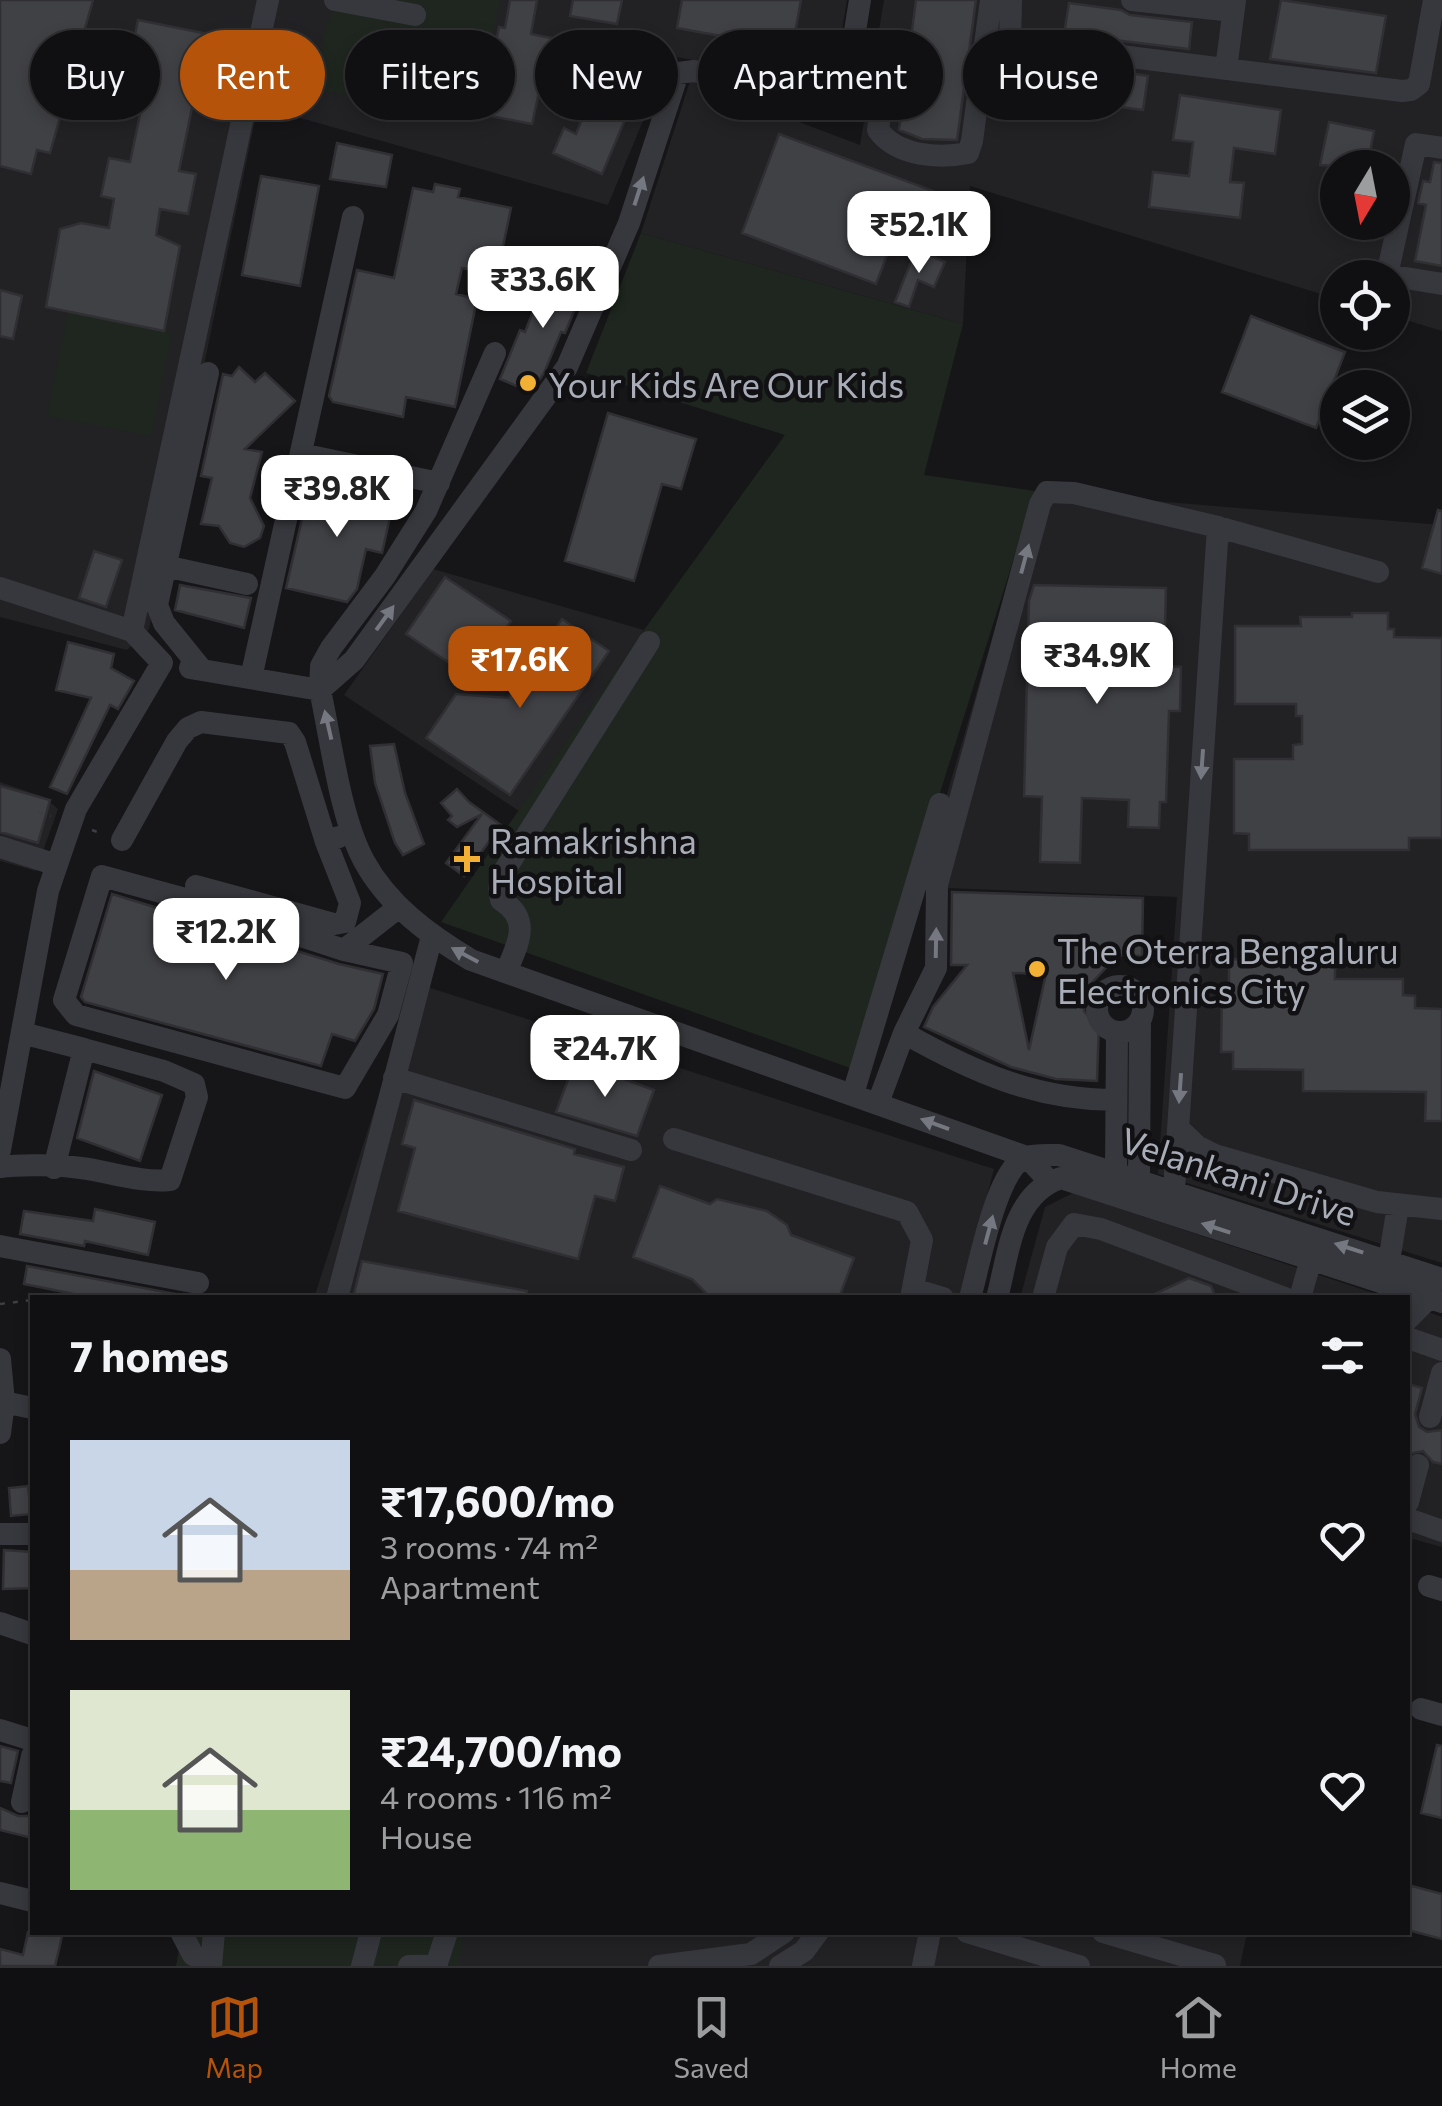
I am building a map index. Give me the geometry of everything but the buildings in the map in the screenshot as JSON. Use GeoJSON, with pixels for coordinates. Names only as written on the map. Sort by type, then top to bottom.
{"type":"FeatureCollection","features":[{"type":"Feature","properties":{"kind":"street"},"geometry":{"type":"LineString","coordinates":[[132,631],[268,0]]}},
{"type":"Feature","properties":{"kind":"street"},"geometry":{"type":"LineString","coordinates":[[335,0],[415,15]]}},
{"type":"Feature","properties":{"kind":"street"},"geometry":{"type":"LineString","coordinates":[[855,30],[860,0]]}},
{"type":"Feature","properties":{"kind":"street"},"geometry":{"type":"LineString","coordinates":[[879,120],[878,130],[887,142],[914,152],[951,156],[968,153],[992,0]]}},
{"type":"Feature","properties":{"kind":"street"},"geometry":{"type":"LineString","coordinates":[[1011,0],[1010,42],[1411,90],[1418,84],[1434,0]]}},
{"type":"Feature","properties":{"kind":"street"},"geometry":{"type":"LineString","coordinates":[[1132,0],[1234,6],[1226,69]]}},
{"type":"Feature","properties":{"kind":"street"},"geometry":{"type":"LineString","coordinates":[[320,690],[354,660],[566,367],[629,222],[678,73],[698,73]]}},
{"type":"Feature","properties":{"kind":"street"},"geometry":{"type":"LineString","coordinates":[[1442,148],[1416,144],[1387,275],[1442,284]]}},
{"type":"Feature","properties":{"kind":"street"},"geometry":{"type":"LineString","coordinates":[[252,678],[352,217]]}},
{"type":"Feature","properties":{"kind":"street"},"geometry":{"type":"LineString","coordinates":[[495,353],[426,511],[321,666],[320,690],[352,832],[365,863],[399,907],[432,936],[470,960],[878,1103],[1021,1162],[1043,1185],[1022,1209],[998,1295]]}},
{"type":"Feature","properties":{"kind":"street"},"geometry":{"type":"LineString","coordinates":[[202,670],[158,611],[208,372]]}},
{"type":"Feature","properties":{"kind":"street"},"geometry":{"type":"LineString","coordinates":[[300,454],[439,483]]}},
{"type":"Feature","properties":{"kind":"street"},"geometry":{"type":"LineString","coordinates":[[878,1103],[904,1033],[936,968],[937,885],[1040,504],[1047,492],[1059,490],[1218,527],[1378,572]]}},
{"type":"Feature","properties":{"kind":"street"},"geometry":{"type":"LineString","coordinates":[[1174,1190],[1218,527]]}},
{"type":"Feature","properties":{"kind":"street"},"geometry":{"type":"LineString","coordinates":[[165,566],[247,584]]}},
{"type":"Feature","properties":{"kind":"street"},"geometry":{"type":"LineString","coordinates":[[0,588],[132,631],[162,663],[320,690]]}},
{"type":"Feature","properties":{"kind":"street"},"geometry":{"type":"LineString","coordinates":[[506,972],[519,936],[520,916],[501,900],[502,872],[649,642]]}},
{"type":"Feature","properties":{"kind":"street"},"geometry":{"type":"LineString","coordinates":[[0,1150],[7,1078],[22,1033],[48,891],[76,808],[162,663]]}},
{"type":"Feature","properties":{"kind":"street"},"geometry":{"type":"LineString","coordinates":[[122,840],[177,740],[188,728],[201,722],[289,733],[350,902],[345,922],[334,924],[196,886]]}},
{"type":"Feature","properties":{"kind":"street"},"geometry":{"type":"LineString","coordinates":[[852,1094],[940,804]]}},
{"type":"Feature","properties":{"kind":"street"},"geometry":{"type":"LineString","coordinates":[[326,842],[352,832]]}},
{"type":"Feature","properties":{"kind":"street"},"geometry":{"type":"LineString","coordinates":[[0,847],[57,866]]}},
{"type":"Feature","properties":{"kind":"street"},"geometry":{"type":"LineString","coordinates":[[102,876],[344,950],[402,963],[388,1015],[346,1088],[76,1015],[64,1000],[102,876]]}},
{"type":"Feature","properties":{"kind":"street"},"geometry":{"type":"LineString","coordinates":[[344,950],[399,907]]}},
{"type":"Feature","properties":{"kind":"street"},"geometry":{"type":"LineString","coordinates":[[338,1295],[432,936]]}},
{"type":"Feature","properties":{"kind":"street"},"geometry":{"type":"LineString","coordinates":[[1124,986],[1139,995],[1144,1012],[1126,1031],[1116,1032],[1100,1021],[1098,1002],[1108,989],[1124,986]]}},
{"type":"Feature","properties":{"kind":"street"},"geometry":{"type":"LineString","coordinates":[[1139,1179],[1140,1020]]}},
{"type":"Feature","properties":{"kind":"street"},"geometry":{"type":"LineString","coordinates":[[1116,1032],[1116,1171]]}},
{"type":"Feature","properties":{"kind":"street"},"geometry":{"type":"LineString","coordinates":[[0,1167],[77,1167],[156,1182],[170,1180],[198,1097],[194,1084],[164,1072],[22,1033]]}},
{"type":"Feature","properties":{"kind":"street"},"geometry":{"type":"LineString","coordinates":[[904,1033],[954,1061],[1018,1087],[1078,1100],[1116,1100]]}},
{"type":"Feature","properties":{"kind":"street"},"geometry":{"type":"LineString","coordinates":[[54,1168],[84,1049]]}},
{"type":"Feature","properties":{"kind":"street"},"geometry":{"type":"LineString","coordinates":[[394,1078],[631,1150]]}},
{"type":"Feature","properties":{"kind":"street"},"geometry":{"type":"LineString","coordinates":[[1178,1128],[1197,1146],[1216,1156],[1398,1206],[1442,1209]]}},
{"type":"Feature","properties":{"kind":"street"},"geometry":{"type":"LineString","coordinates":[[674,1139],[906,1212],[922,1240],[912,1293]]}},
{"type":"Feature","properties":{"kind":"street","name":"Velankani Drive"},"geometry":{"type":"LineString","coordinates":[[1021,1162],[1058,1155],[1116,1171],[1389,1261],[1438,1293]]}},
{"type":"Feature","properties":{"kind":"street"},"geometry":{"type":"LineString","coordinates":[[971,1295],[997,1201],[1021,1162]]}},
{"type":"Feature","properties":{"kind":"street","name":"Velankani Drive"},"geometry":{"type":"LineString","coordinates":[[1043,1185],[1061,1178],[1311,1259],[1438,1293]]}},
{"type":"Feature","properties":{"kind":"street"},"geometry":{"type":"LineString","coordinates":[[1389,1261],[1398,1206]]}},
{"type":"Feature","properties":{"kind":"street"},"geometry":{"type":"LineString","coordinates":[[1044,1295],[1057,1247],[1074,1224],[1101,1230],[1277,1295]]}},
{"type":"Feature","properties":{"kind":"street"},"geometry":{"type":"LineString","coordinates":[[0,1246],[198,1283]]}},
{"type":"Feature","properties":{"kind":"street"},"geometry":{"type":"LineString","coordinates":[[1301,1295],[1311,1259]]}},
{"type":"Feature","properties":{"kind":"street"},"geometry":{"type":"LineString","coordinates":[[1410,1316],[1438,1293]]}},
{"type":"Feature","properties":{"kind":"street"},"geometry":{"type":"LineString","coordinates":[[1410,1339],[1442,1350]]}},
{"type":"Feature","properties":{"kind":"street"},"geometry":{"type":"LineString","coordinates":[[0,1359],[4,1402],[0,1433]]}},
{"type":"Feature","properties":{"kind":"street"},"geometry":{"type":"LineString","coordinates":[[1430,1418],[1442,1374]]}},
{"type":"Feature","properties":{"kind":"street"},"geometry":{"type":"LineString","coordinates":[[4,1402],[30,1408]]}},
{"type":"Feature","properties":{"kind":"street"},"geometry":{"type":"LineString","coordinates":[[1410,1495],[1418,1465]]}},
{"type":"Feature","properties":{"kind":"street"},"geometry":{"type":"LineString","coordinates":[[1410,1520],[1442,1532]]}},
{"type":"Feature","properties":{"kind":"street"},"geometry":{"type":"LineString","coordinates":[[0,1534],[30,1534]]}},
{"type":"Feature","properties":{"kind":"street"},"geometry":{"type":"LineString","coordinates":[[0,1623],[30,1633]]}},
{"type":"Feature","properties":{"kind":"street"},"geometry":{"type":"LineString","coordinates":[[0,1730],[30,1739]]}},
{"type":"Feature","properties":{"kind":"street"},"geometry":{"type":"LineString","coordinates":[[22,1802],[30,1765]]}},
{"type":"Feature","properties":{"kind":"street"},"geometry":{"type":"LineString","coordinates":[[0,1893],[30,1900]]}},
{"type":"Feature","properties":{"kind":"street"},"geometry":{"type":"LineString","coordinates":[[183,1935],[193,1955],[211,1964],[214,1935]]}},
{"type":"Feature","properties":{"kind":"street"},"geometry":{"type":"LineString","coordinates":[[362,1966],[370,1935]]}},
{"type":"Feature","properties":{"kind":"street"},"geometry":{"type":"LineString","coordinates":[[409,1966],[436,1966],[446,1935]]}},
{"type":"Feature","properties":{"kind":"street"},"geometry":{"type":"LineString","coordinates":[[660,1966],[751,1954],[780,1935]]}},
{"type":"Feature","properties":{"kind":"street"},"geometry":{"type":"LineString","coordinates":[[780,1966],[804,1951],[816,1935]]}},
{"type":"Feature","properties":{"kind":"street"},"geometry":{"type":"LineString","coordinates":[[923,1966],[929,1935]]}},
{"type":"Feature","properties":{"kind":"street"},"geometry":{"type":"LineString","coordinates":[[977,1935],[1079,1966]]}},
{"type":"Feature","properties":{"kind":"street"},"geometry":{"type":"LineString","coordinates":[[1114,1935],[1215,1965]]}},
{"type":"Feature","properties":{"kind":"path"},"geometry":{"type":"LineString","coordinates":[[0,1304],[30,1300]]}},
{"type":"Feature","properties":{"kind":"shaded area"},"geometry":{"type":"Polygon","coordinates":[[[0,0],[847,0],[842,30],[698,30],[698,61],[678,57],[678,30],[535,30],[535,120],[643,120],[608,205],[307,120],[325,120],[325,30],[180,30],[180,120],[255,120],[149,629],[127,650],[0,617],[0,0]]]}},
{"type":"Feature","properties":{"kind":"shaded area"},"geometry":{"type":"Polygon","coordinates":[[[340,0],[500,0],[494,30],[345,30],[345,95],[325,91],[326,25],[340,0]]]}},
{"type":"Feature","properties":{"kind":"shaded area"},"geometry":{"type":"Polygon","coordinates":[[[884,0],[1442,0],[1442,331],[1410,321],[1410,260],[1320,260],[1320,294],[970,186],[963,324],[641,233],[690,81],[698,84],[698,120],[794,120],[860,145],[864,120],[943,120],[943,30],[879,30],[884,0]]]}},
{"type":"Feature","properties":{"kind":"shaded area"},"geometry":{"type":"Polygon","coordinates":[[[641,233],[963,324],[924,475],[1035,491],[853,1069],[441,922],[785,435],[586,373],[641,233]]]}},
{"type":"Feature","properties":{"kind":"shaded area"},"geometry":{"type":"Polygon","coordinates":[[[68,312],[172,333],[151,436],[47,416],[68,312]]]}},
{"type":"Feature","properties":{"kind":"shaded area"},"geometry":{"type":"Polygon","coordinates":[[[1035,491],[1442,525],[1442,1263],[1158,1174],[1177,897],[920,887],[1035,491]]]}},
{"type":"Feature","properties":{"kind":"shaded area"},"geometry":{"type":"Polygon","coordinates":[[[433,569],[644,630],[519,811],[344,695],[433,569]]]}},
{"type":"Feature","properties":{"kind":"shaded area"},"geometry":{"type":"Polygon","coordinates":[[[0,782],[44,797],[58,809],[36,871],[0,861],[0,782]]]}},
{"type":"Feature","properties":{"kind":"shaded area"},"geometry":{"type":"Polygon","coordinates":[[[415,983],[994,1169],[961,1295],[315,1295],[415,983]]]}},
{"type":"Feature","properties":{"kind":"shaded area"},"geometry":{"type":"Polygon","coordinates":[[[1073,1193],[1379,1295],[1021,1295],[1045,1207],[1073,1193]]]}},
{"type":"Feature","properties":{"kind":"shaded area"},"geometry":{"type":"Polygon","coordinates":[[[1410,1306],[1442,1317],[1442,1547],[1413,1539],[1410,1552],[1410,1306]]]}},
{"type":"Feature","properties":{"kind":"shaded area"},"geometry":{"type":"Polygon","coordinates":[[[182,1935],[464,1935],[459,1966],[176,1966],[182,1935]]]}},
{"type":"Feature","properties":{"kind":"shaded area"},"geometry":{"type":"Polygon","coordinates":[[[463,1935],[1247,1935],[1240,1966],[458,1966],[463,1935]]]}},
{"type":"Feature","properties":{"kind":"place","name":"Your Kids Are Our Kids"},"geometry":{"type":"Point","coordinates":[528,383]}},
{"type":"Feature","properties":{"kind":"place","name":"Ramakrishna Hospital"},"geometry":{"type":"Point","coordinates":[467,859]}},
{"type":"Feature","properties":{"kind":"place","name":"The Oterra Bengaluru Electronics City"},"geometry":{"type":"Point","coordinates":[1037,969]}}]}
